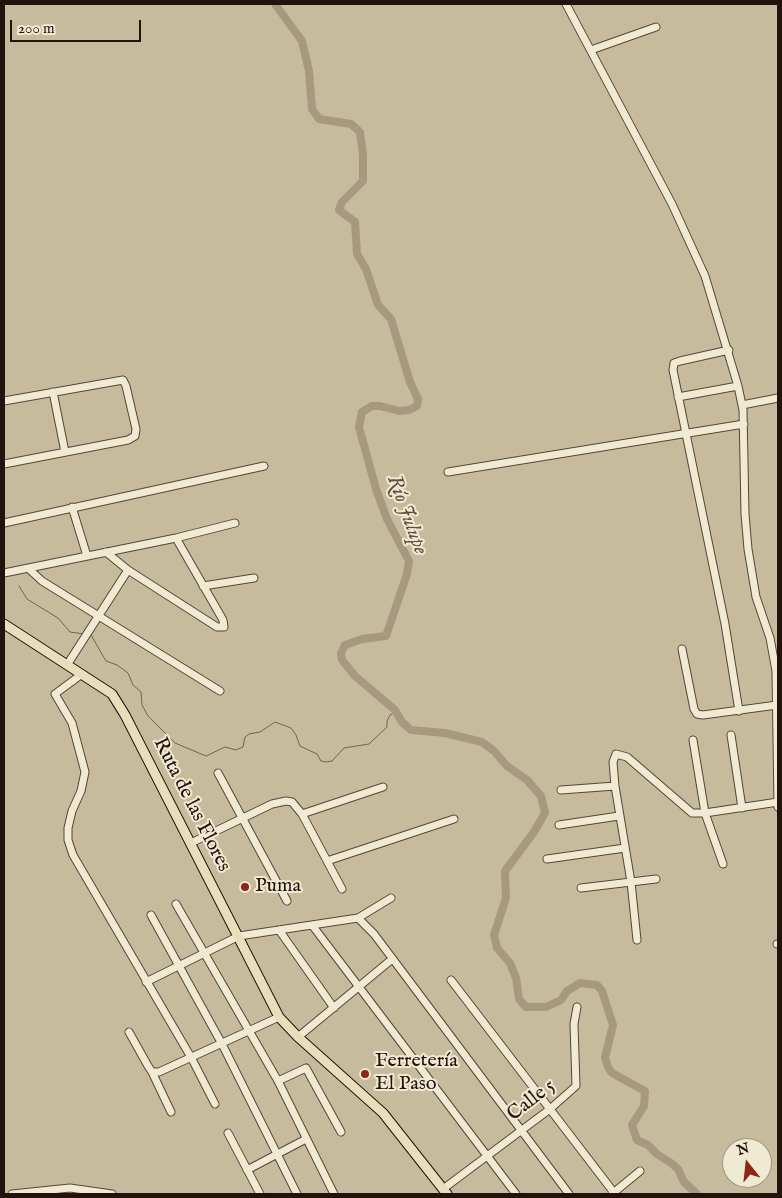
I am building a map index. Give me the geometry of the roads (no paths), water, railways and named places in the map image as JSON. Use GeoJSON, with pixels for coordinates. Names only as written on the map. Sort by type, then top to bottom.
{"type":"FeatureCollection","features":[{"type":"Feature","properties":{"kind":"main road","name":"Ruta de las Flores"},"geometry":{"type":"LineString","coordinates":[[4,624],[107,690],[116,699],[280,1017],[298,1037],[383,1113],[445,1192]]}},
{"type":"Feature","properties":{"kind":"street"},"geometry":{"type":"LineString","coordinates":[[566,4],[684,229],[716,304],[729,350],[742,405],[744,424],[745,514],[748,549],[756,597],[770,638],[777,670],[778,807]]}},
{"type":"Feature","properties":{"kind":"street"},"geometry":{"type":"LineString","coordinates":[[591,50],[656,27]]}},
{"type":"Feature","properties":{"kind":"street"},"geometry":{"type":"LineString","coordinates":[[729,350],[674,364],[673,370],[725,624],[739,710]]}},
{"type":"Feature","properties":{"kind":"street"},"geometry":{"type":"LineString","coordinates":[[4,401],[123,380],[136,430],[135,436],[128,440],[4,464]]}},
{"type":"Feature","properties":{"kind":"street"},"geometry":{"type":"LineString","coordinates":[[678,397],[738,386]]}},
{"type":"Feature","properties":{"kind":"street"},"geometry":{"type":"LineString","coordinates":[[53,392],[65,452]]}},
{"type":"Feature","properties":{"kind":"street"},"geometry":{"type":"LineString","coordinates":[[742,405],[778,398]]}},
{"type":"Feature","properties":{"kind":"street"},"geometry":{"type":"LineString","coordinates":[[448,472],[744,424]]}},
{"type":"Feature","properties":{"kind":"street"},"geometry":{"type":"LineString","coordinates":[[4,523],[264,466]]}},
{"type":"Feature","properties":{"kind":"street"},"geometry":{"type":"LineString","coordinates":[[72,507],[87,556]]}},
{"type":"Feature","properties":{"kind":"street"},"geometry":{"type":"LineString","coordinates":[[4,573],[176,538],[235,523]]}},
{"type":"Feature","properties":{"kind":"street"},"geometry":{"type":"LineString","coordinates":[[106,552],[113,560],[217,627],[224,627],[223,620],[176,538]]}},
{"type":"Feature","properties":{"kind":"street"},"geometry":{"type":"LineString","coordinates":[[29,569],[42,581],[100,615],[220,692]]}},
{"type":"Feature","properties":{"kind":"street"},"geometry":{"type":"LineString","coordinates":[[67,665],[128,570]]}},
{"type":"Feature","properties":{"kind":"street"},"geometry":{"type":"LineString","coordinates":[[203,586],[254,578]]}},
{"type":"Feature","properties":{"kind":"street"},"geometry":{"type":"LineString","coordinates":[[682,649],[694,709],[697,714],[703,716],[777,705]]}},
{"type":"Feature","properties":{"kind":"street"},"geometry":{"type":"LineString","coordinates":[[82,674],[55,694],[72,724],[85,772],[81,791],[72,811],[68,840],[80,869],[192,1059],[215,1104]]}},
{"type":"Feature","properties":{"kind":"street"},"geometry":{"type":"LineString","coordinates":[[731,735],[742,808]]}},
{"type":"Feature","properties":{"kind":"street"},"geometry":{"type":"LineString","coordinates":[[693,740],[706,813],[723,864]]}},
{"type":"Feature","properties":{"kind":"street"},"geometry":{"type":"LineString","coordinates":[[637,940],[631,882],[614,786],[613,758],[622,754],[692,813],[706,813],[778,802]]}},
{"type":"Feature","properties":{"kind":"street"},"geometry":{"type":"LineString","coordinates":[[218,774],[244,818],[287,901]]}},
{"type":"Feature","properties":{"kind":"street"},"geometry":{"type":"LineString","coordinates":[[561,790],[614,786]]}},
{"type":"Feature","properties":{"kind":"street"},"geometry":{"type":"LineString","coordinates":[[302,814],[383,787]]}},
{"type":"Feature","properties":{"kind":"street"},"geometry":{"type":"LineString","coordinates":[[191,843],[272,804],[286,801],[297,806],[342,889]]}},
{"type":"Feature","properties":{"kind":"street"},"geometry":{"type":"LineString","coordinates":[[559,825],[619,816]]}},
{"type":"Feature","properties":{"kind":"street"},"geometry":{"type":"LineString","coordinates":[[327,861],[454,820]]}},
{"type":"Feature","properties":{"kind":"street"},"geometry":{"type":"LineString","coordinates":[[547,859],[625,848]]}},
{"type":"Feature","properties":{"kind":"street"},"geometry":{"type":"LineString","coordinates":[[581,888],[656,879]]}},
{"type":"Feature","properties":{"kind":"street"},"geometry":{"type":"LineString","coordinates":[[146,982],[238,936],[358,918],[390,898]]}},
{"type":"Feature","properties":{"kind":"street"},"geometry":{"type":"LineString","coordinates":[[176,904],[278,1081],[334,1194]]}},
{"type":"Feature","properties":{"kind":"street"},"geometry":{"type":"LineString","coordinates":[[151,915],[222,1044],[297,1194]]}},
{"type":"Feature","properties":{"kind":"street"},"geometry":{"type":"LineString","coordinates":[[358,918],[367,926],[570,1194]]}},
{"type":"Feature","properties":{"kind":"street"},"geometry":{"type":"LineString","coordinates":[[312,925],[516,1194]]}},
{"type":"Feature","properties":{"kind":"street"},"geometry":{"type":"LineString","coordinates":[[279,930],[334,1008]]}},
{"type":"Feature","properties":{"kind":"street"},"geometry":{"type":"LineString","coordinates":[[298,1037],[391,960]]}},
{"type":"Feature","properties":{"kind":"street"},"geometry":{"type":"LineString","coordinates":[[451,980],[550,1108],[613,1194],[640,1172]]}},
{"type":"Feature","properties":{"kind":"street","name":"Calle 5"},"geometry":{"type":"LineString","coordinates":[[445,1192],[487,1156],[576,1086],[574,1024],[577,1007]]}},
{"type":"Feature","properties":{"kind":"street"},"geometry":{"type":"LineString","coordinates":[[152,1072],[159,1072],[192,1059],[280,1017]]}},
{"type":"Feature","properties":{"kind":"street"},"geometry":{"type":"LineString","coordinates":[[129,1032],[152,1072],[171,1112]]}},
{"type":"Feature","properties":{"kind":"street"},"geometry":{"type":"LineString","coordinates":[[278,1081],[306,1068],[341,1132]]}},
{"type":"Feature","properties":{"kind":"street"},"geometry":{"type":"LineString","coordinates":[[228,1133],[260,1194]]}},
{"type":"Feature","properties":{"kind":"street"},"geometry":{"type":"LineString","coordinates":[[247,1170],[306,1139]]}},
{"type":"Feature","properties":{"kind":"street"},"geometry":{"type":"LineString","coordinates":[[12,1194],[54,1189],[112,1194]]}},
{"type":"Feature","properties":{"kind":"waterway","name":"Río Julupe"},"geometry":{"type":"LineString","coordinates":[[275,4],[302,41],[309,71],[312,109],[319,119],[351,124],[360,132],[363,155],[363,181],[342,202],[339,210],[355,222],[357,254],[366,269],[378,305],[391,319],[410,382],[418,399],[417,406],[409,410],[399,411],[372,406],[362,412],[359,427],[376,489],[387,519],[409,561],[407,574],[386,636],[362,639],[345,645],[341,653],[342,660],[355,676],[395,710],[402,722],[411,730],[445,733],[482,742],[494,751],[507,766],[527,780],[541,796],[545,813],[534,832],[505,871],[506,898],[494,935],[497,948],[510,963],[516,978],[519,999],[526,1007],[546,1007],[561,1000],[567,991],[580,983],[597,985],[602,991],[613,1025],[605,1058],[608,1067],[612,1073],[645,1091],[644,1106],[632,1125],[637,1140],[648,1145],[678,1169],[684,1182],[697,1194]]}},
{"type":"Feature","properties":{"kind":"waterway"},"geometry":{"type":"LineString","coordinates":[[19,586],[27,599],[58,618],[70,632],[84,634]]}},
{"type":"Feature","properties":{"kind":"waterway"},"geometry":{"type":"LineString","coordinates":[[91,635],[106,661],[117,665],[128,673],[133,685],[141,692],[142,705],[148,716],[175,743],[206,756],[225,747],[236,750],[243,747],[245,737],[249,734],[260,732],[275,722],[291,728],[300,746],[317,754],[321,761],[332,761],[344,748],[369,744],[387,727],[390,715],[396,712]]}},
{"type":"Feature","properties":{"kind":"place","name":"Puma"},"geometry":{"type":"Point","coordinates":[245,887]}},
{"type":"Feature","properties":{"kind":"place","name":"Ferretería El Paso"},"geometry":{"type":"Point","coordinates":[365,1074]}}]}
